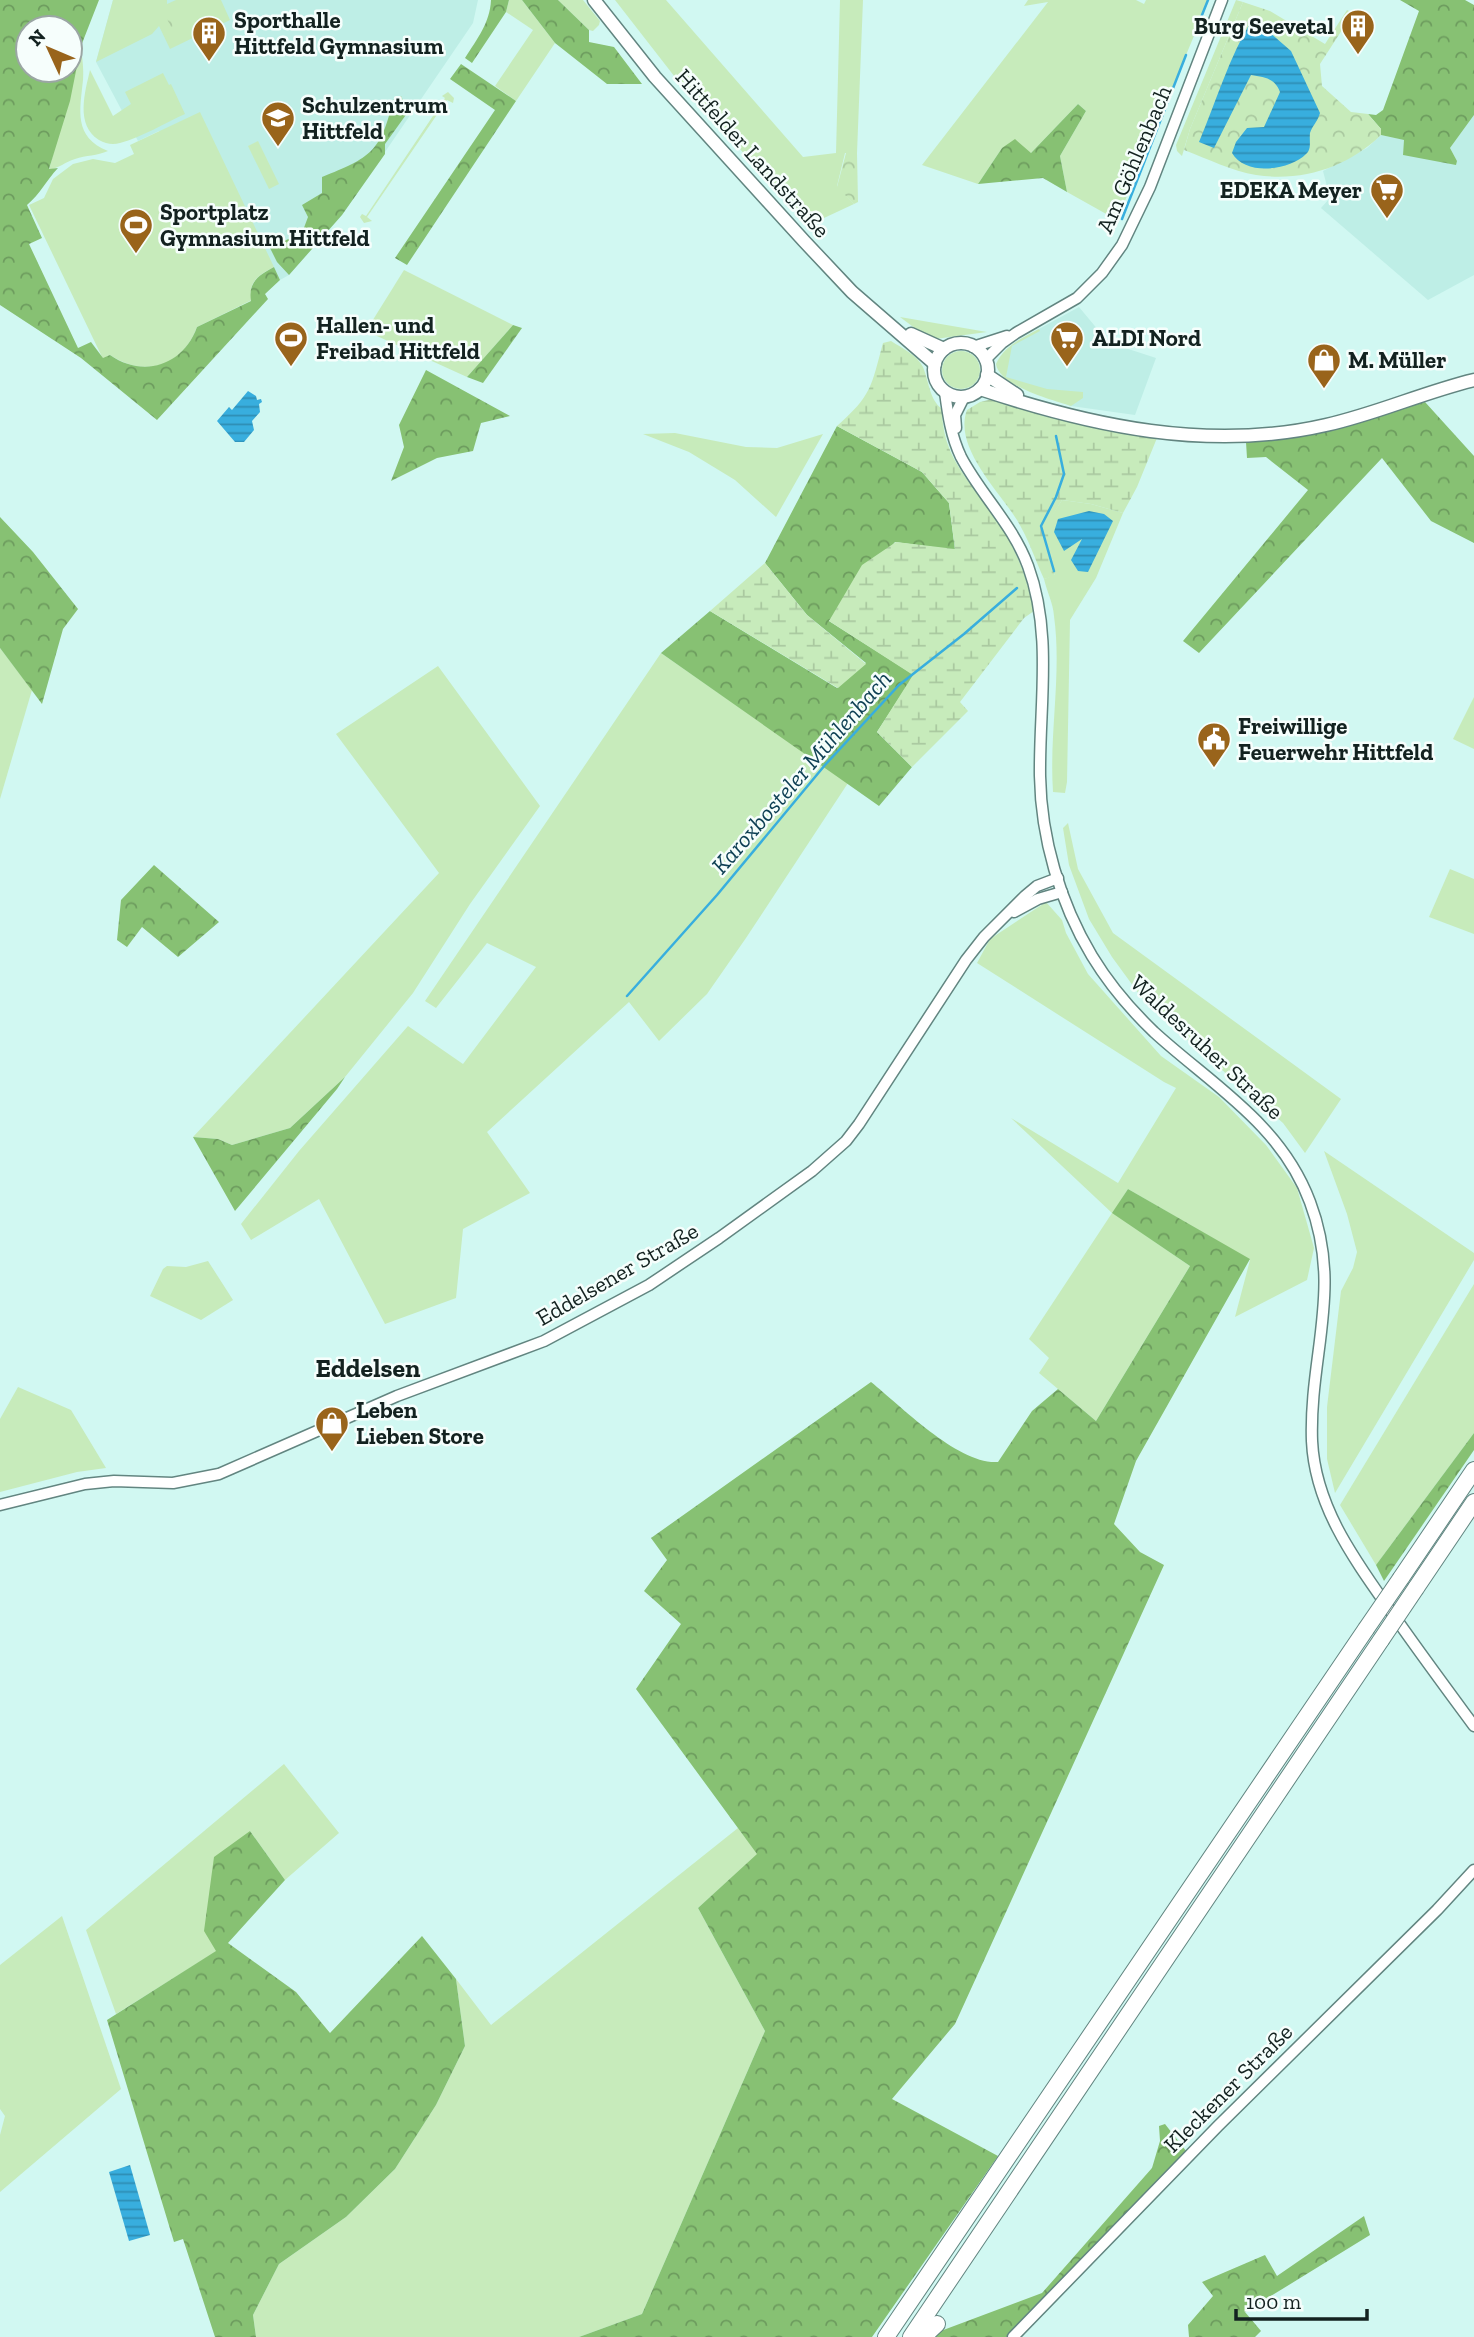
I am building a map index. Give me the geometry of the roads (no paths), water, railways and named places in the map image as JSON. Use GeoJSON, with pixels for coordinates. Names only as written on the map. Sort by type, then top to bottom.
{"type":"FeatureCollection","features":[{"type":"Feature","properties":{"kind":"highway"},"geometry":{"type":"LineString","coordinates":[[886,2337],[1474,1470]]}},
{"type":"Feature","properties":{"kind":"highway"},"geometry":{"type":"LineString","coordinates":[[911,2337],[1474,1502]]}},
{"type":"Feature","properties":{"kind":"highway"},"geometry":{"type":"LineString","coordinates":[[1122,2047],[1138,2001]]}},
{"type":"Feature","properties":{"kind":"highway"},"geometry":{"type":"LineString","coordinates":[[923,2337],[937,2324]]}},
{"type":"Feature","properties":{"kind":"main road","name":"Hittfelder Landstraße"},"geometry":{"type":"LineString","coordinates":[[594,0],[654,77],[804,242],[852,292],[934,364]]}},
{"type":"Feature","properties":{"kind":"main road","name":"Hittfelder Landstraße"},"geometry":{"type":"LineString","coordinates":[[892,325],[932,346],[944,349]]}},
{"type":"Feature","properties":{"kind":"main road"},"geometry":{"type":"LineString","coordinates":[[958,344],[973,347],[985,360],[987,375],[980,389],[964,397],[945,392],[935,379],[934,364],[944,349],[958,344]]}},
{"type":"Feature","properties":{"kind":"main road"},"geometry":{"type":"LineString","coordinates":[[987,375],[1039,407]]}},
{"type":"Feature","properties":{"kind":"main road"},"geometry":{"type":"LineString","coordinates":[[980,389],[1129,429],[1217,437],[1284,433],[1349,420],[1474,380]]}},
{"type":"Feature","properties":{"kind":"street","name":"Am Göhlenbach"},"geometry":{"type":"LineString","coordinates":[[985,360],[1002,343],[1077,298],[1102,273],[1122,245],[1150,187],[1222,0]]}},
{"type":"Feature","properties":{"kind":"street","name":"Am Göhlenbach"},"geometry":{"type":"LineString","coordinates":[[973,347],[1017,333]]}},
{"type":"Feature","properties":{"kind":"street","name":"Waldesruher Straße"},"geometry":{"type":"LineString","coordinates":[[945,392],[951,432],[962,458],[1018,543],[1029,568],[1044,650],[1041,803],[1058,878],[1077,930],[1124,1000],[1156,1034],[1260,1122],[1297,1172],[1318,1226],[1325,1270],[1325,1307],[1312,1418],[1315,1465],[1324,1499],[1341,1537],[1365,1574],[1474,1726]]}},
{"type":"Feature","properties":{"kind":"street","name":"Waldesruher Straße"},"geometry":{"type":"LineString","coordinates":[[962,458],[955,415],[964,397]]}},
{"type":"Feature","properties":{"kind":"street","name":"Eddelsener Straße"},"geometry":{"type":"LineString","coordinates":[[0,1505],[85,1484],[114,1481],[173,1483],[219,1474],[397,1396],[544,1341],[649,1285],[791,1187],[846,1141],[984,937],[1032,890],[1058,878]]}},
{"type":"Feature","properties":{"kind":"street","name":"Eddelsener Straße"},"geometry":{"type":"LineString","coordinates":[[1008,915],[1038,899],[1062,892]]}},
{"type":"Feature","properties":{"kind":"street","name":"Kleckener Straße"},"geometry":{"type":"LineString","coordinates":[[1013,2337],[1218,2126],[1437,1910],[1474,1870]]}},
{"type":"Feature","properties":{"kind":"water"},"geometry":{"type":"Polygon","coordinates":[[[1252,20],[1291,51],[1320,113],[1310,133],[1308,152],[1298,160],[1279,167],[1257,168],[1238,160],[1232,153],[1236,142],[1247,128],[1264,127],[1280,92],[1272,81],[1265,78],[1251,75],[1214,148],[1199,142],[1230,64],[1252,20]]]}},
{"type":"Feature","properties":{"kind":"water"},"geometry":{"type":"Polygon","coordinates":[[[248,391],[256,396],[257,400],[261,399],[260,412],[252,421],[254,430],[244,442],[235,442],[217,421],[229,407],[232,410],[248,391]]]}},
{"type":"Feature","properties":{"kind":"water"},"geometry":{"type":"Polygon","coordinates":[[[1089,511],[1104,514],[1113,521],[1088,572],[1078,571],[1071,560],[1082,539],[1064,551],[1054,532],[1058,519],[1089,511]]]}},
{"type":"Feature","properties":{"kind":"water"},"geometry":{"type":"Polygon","coordinates":[[[130,2165],[150,2235],[129,2241],[109,2172],[130,2165]]]}},
{"type":"Feature","properties":{"kind":"waterway","name":"Karoxbosteler Mühlenbach"},"geometry":{"type":"LineString","coordinates":[[1194,35],[1208,0]]}},
{"type":"Feature","properties":{"kind":"waterway","name":"Karoxbosteler Mühlenbach"},"geometry":{"type":"LineString","coordinates":[[1122,219],[1186,55]]}},
{"type":"Feature","properties":{"kind":"waterway","name":"Karoxbosteler Mühlenbach"},"geometry":{"type":"LineString","coordinates":[[1054,571],[1041,526],[1064,474],[1056,436]]}},
{"type":"Feature","properties":{"kind":"waterway","name":"Karoxbosteler Mühlenbach"},"geometry":{"type":"LineString","coordinates":[[627,996],[717,895],[825,765],[899,685],[1017,588]]}},
{"type":"Feature","properties":{"kind":"place","name":"Burg Seevetal"},"geometry":{"type":"Point","coordinates":[1358,56]}},
{"type":"Feature","properties":{"kind":"place","name":"Sporthalle Hittfeld Gymnasium"},"geometry":{"type":"Point","coordinates":[209,63]}},
{"type":"Feature","properties":{"kind":"place","name":"Schulzentrum Hittfeld"},"geometry":{"type":"Point","coordinates":[278,148]}},
{"type":"Feature","properties":{"kind":"place","name":"EDEKA Meyer"},"geometry":{"type":"Point","coordinates":[1387,220]}},
{"type":"Feature","properties":{"kind":"place","name":"Sportplatz Gymnasium Hittfeld"},"geometry":{"type":"Point","coordinates":[136,255]}},
{"type":"Feature","properties":{"kind":"place","name":"Hallen- und Freibad Hittfeld"},"geometry":{"type":"Point","coordinates":[291,368]}},
{"type":"Feature","properties":{"kind":"place","name":"ALDI Nord"},"geometry":{"type":"Point","coordinates":[1067,368]}},
{"type":"Feature","properties":{"kind":"place","name":"M. Müller"},"geometry":{"type":"Point","coordinates":[1324,390]}},
{"type":"Feature","properties":{"kind":"place","name":"Freiwillige Feuerwehr Hittfeld"},"geometry":{"type":"Point","coordinates":[1214,769]}},
{"type":"Feature","properties":{"kind":"place","name":"Leben Lieben Store"},"geometry":{"type":"Point","coordinates":[332,1453]}},
{"type":"Feature","properties":{"kind":"district","name":"Eddelsen"},"geometry":{"type":"Point","coordinates":[368,1368]}}]}
